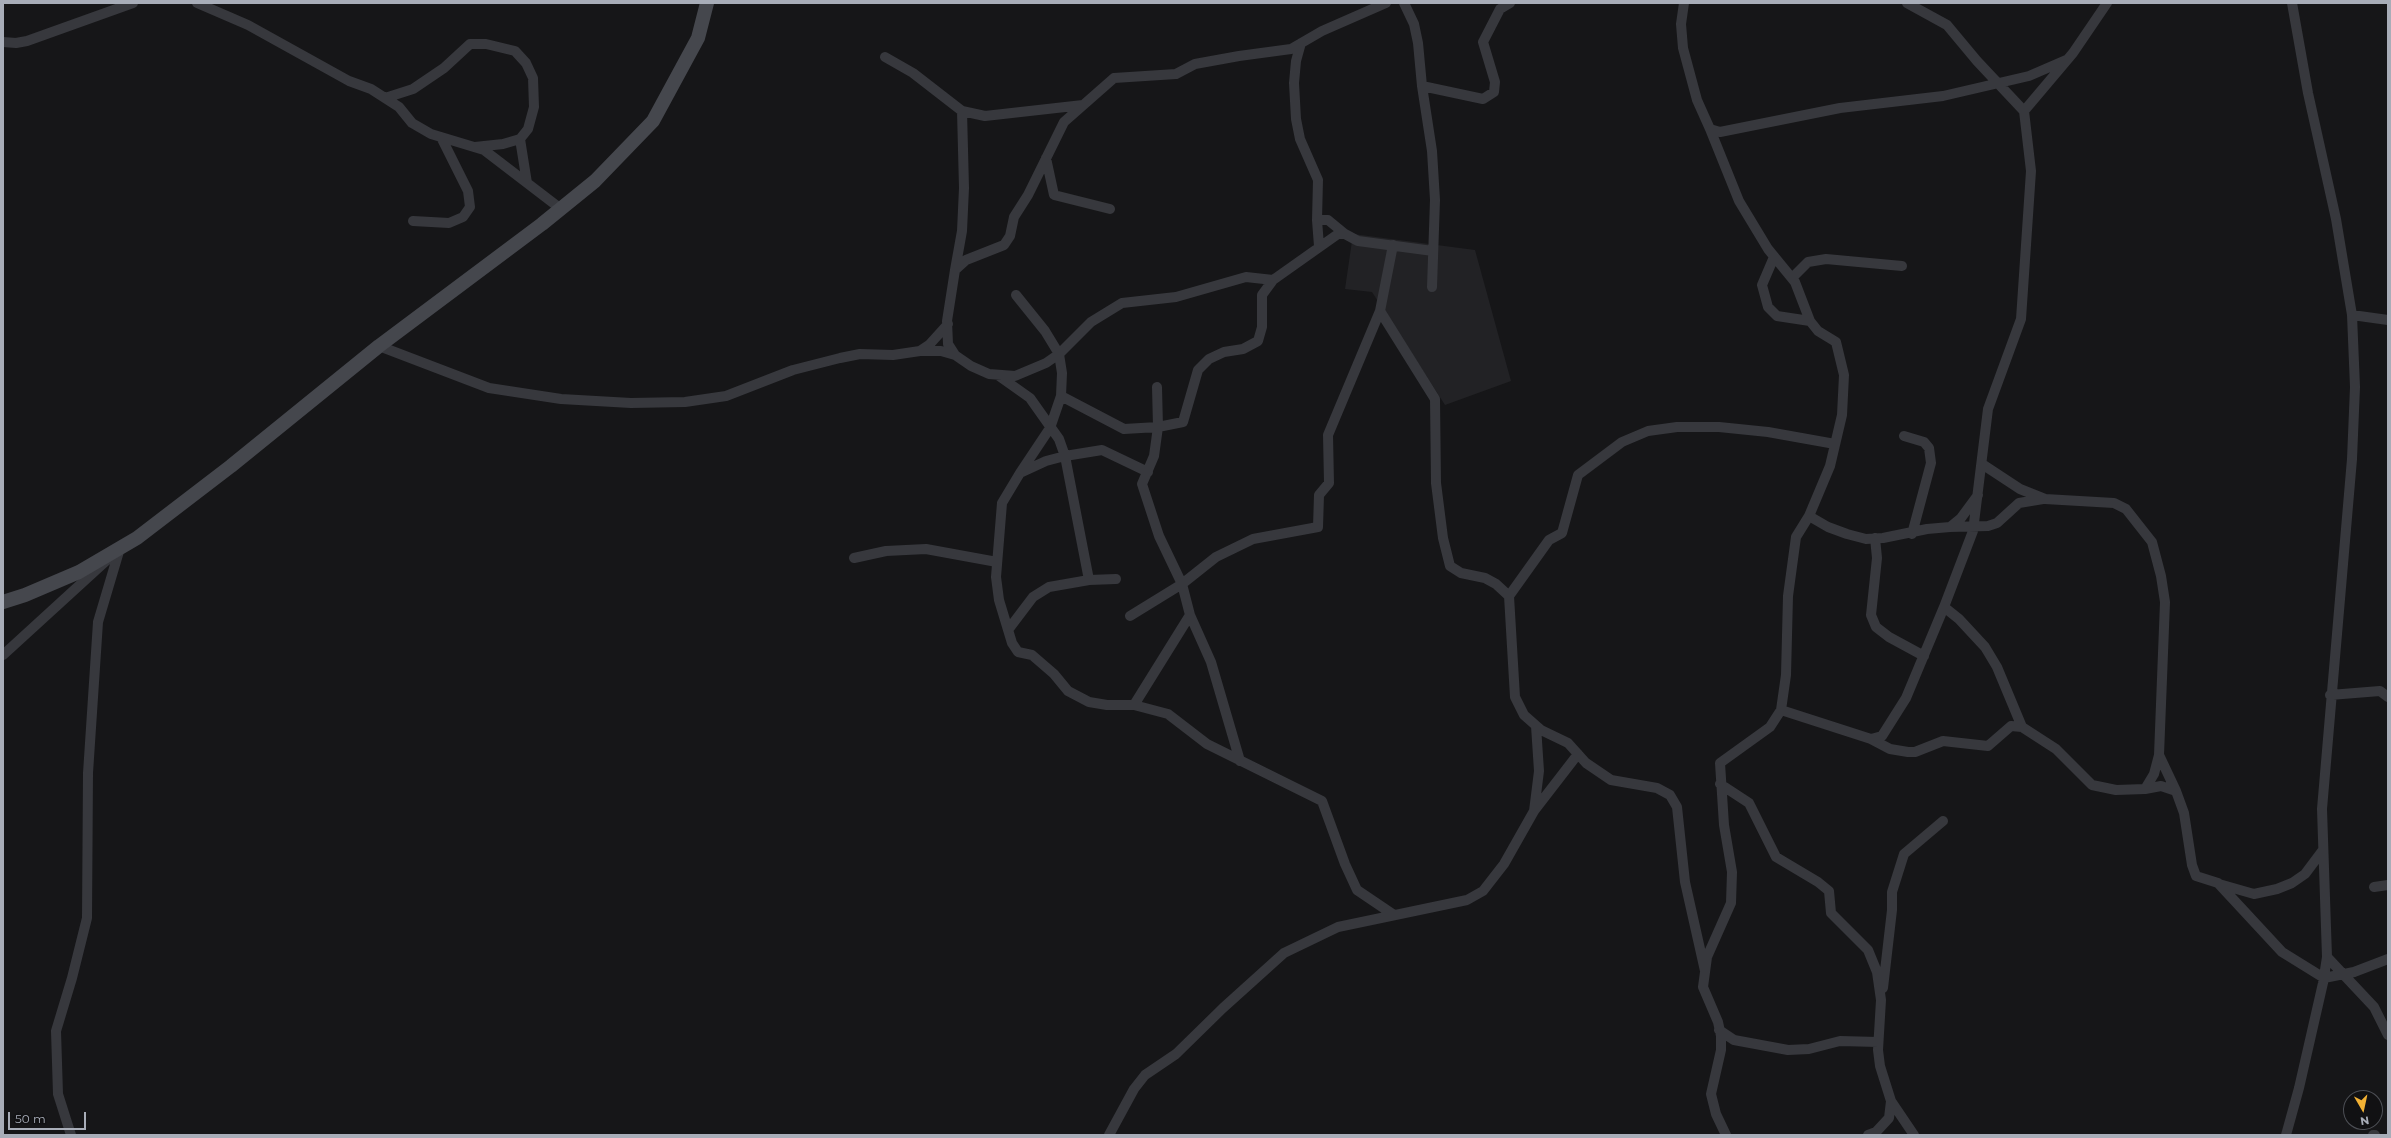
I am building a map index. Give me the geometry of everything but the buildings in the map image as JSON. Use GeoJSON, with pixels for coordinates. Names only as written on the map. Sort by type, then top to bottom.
{"type":"FeatureCollection","features":[{"type":"Feature","properties":{"kind":"street"},"geometry":{"type":"LineString","coordinates":[[3,42],[16,43],[27,40],[133,3]]}},
{"type":"Feature","properties":{"kind":"street"},"geometry":{"type":"LineString","coordinates":[[197,3],[248,25],[385,98],[399,106],[412,123],[431,134],[484,150],[561,209]]}},
{"type":"Feature","properties":{"kind":"street"},"geometry":{"type":"LineString","coordinates":[[3,602],[25,595],[78,572],[138,538],[231,466],[379,346],[561,209],[595,181],[653,121],[698,38],[707,3]]}},
{"type":"Feature","properties":{"kind":"street"},"geometry":{"type":"LineString","coordinates":[[955,270],[966,260],[1004,245],[1010,236],[1014,217],[1028,195],[1064,122],[1114,78],[1176,74],[1195,64],[1291,49],[1322,31],[1386,3]]}},
{"type":"Feature","properties":{"kind":"street"},"geometry":{"type":"LineString","coordinates":[[1404,3],[1414,24],[1418,43],[1422,86],[1432,151],[1435,200],[1432,287]]}},
{"type":"Feature","properties":{"kind":"street"},"geometry":{"type":"LineString","coordinates":[[1422,86],[1483,99],[1494,92],[1495,82],[1482,42],[1500,9],[1510,3]]}},
{"type":"Feature","properties":{"kind":"street"},"geometry":{"type":"LineString","coordinates":[[1684,3],[1681,24],[1683,48],[1697,100],[1739,201],[1774,257],[1792,278],[1810,321],[1818,331],[1836,342],[1841,357],[1844,375],[1842,415],[1830,466],[1809,516],[1796,537],[1788,596],[1786,675],[1781,710],[1770,727],[1720,763],[1720,784],[1724,825],[1732,872],[1730,903],[1707,957],[1703,987],[1719,1030],[1721,1050],[1711,1094],[1716,1114],[1726,1135]]}},
{"type":"Feature","properties":{"kind":"street"},"geometry":{"type":"LineString","coordinates":[[1871,739],[1882,736],[1906,698],[1944,607],[1974,527],[1988,409],[2022,319],[2031,171],[2024,111],[2000,83],[1977,61],[1947,25],[1907,3]]}},
{"type":"Feature","properties":{"kind":"street"},"geometry":{"type":"LineString","coordinates":[[2024,111],[2068,59],[2107,3]]}},
{"type":"Feature","properties":{"kind":"street"},"geometry":{"type":"LineString","coordinates":[[2286,1135],[2299,1088],[2324,978],[2327,957],[2322,809],[2330,695],[2352,459],[2355,387],[2352,315],[2336,219],[2308,93],[2292,3]]}},
{"type":"Feature","properties":{"kind":"street"},"geometry":{"type":"LineString","coordinates":[[1301,43],[1295,68],[1296,119],[1300,139],[1318,180],[1319,246]]}},
{"type":"Feature","properties":{"kind":"street"},"geometry":{"type":"LineString","coordinates":[[385,98],[413,89],[444,68],[470,44],[486,44],[516,51],[526,63],[532,78],[534,107],[528,129],[520,139],[503,144],[473,147]]}},
{"type":"Feature","properties":{"kind":"street"},"geometry":{"type":"LineString","coordinates":[[885,57],[913,73],[962,111],[985,116],[1083,105]]}},
{"type":"Feature","properties":{"kind":"street"},"geometry":{"type":"LineString","coordinates":[[1710,129],[1720,132],[1840,108],[1943,96],[2029,76],[2068,59]]}},
{"type":"Feature","properties":{"kind":"street"},"geometry":{"type":"LineString","coordinates":[[955,355],[948,344],[948,324],[962,231],[964,188],[962,111]]}},
{"type":"Feature","properties":{"kind":"street"},"geometry":{"type":"LineString","coordinates":[[413,221],[449,223],[463,217],[470,207],[468,191],[441,137]]}},
{"type":"Feature","properties":{"kind":"street"},"geometry":{"type":"LineString","coordinates":[[520,139],[527,183]]}},
{"type":"Feature","properties":{"kind":"street"},"geometry":{"type":"LineString","coordinates":[[1046,158],[1054,195],[1110,209]]}},
{"type":"Feature","properties":{"kind":"street"},"geometry":{"type":"LineString","coordinates":[[1318,220],[1328,220],[1345,234],[1358,241],[1433,251]]}},
{"type":"Feature","properties":{"kind":"street"},"geometry":{"type":"LineString","coordinates":[[1061,396],[1124,429],[1158,427],[1183,422],[1198,370],[1209,359],[1224,352],[1243,348],[1258,341],[1262,327],[1262,295],[1273,280],[1319,246],[1338,234],[1345,234]]}},
{"type":"Feature","properties":{"kind":"street"},"geometry":{"type":"LineString","coordinates":[[1130,616],[1182,584],[1216,557],[1253,540],[1318,527],[1319,495],[1329,483],[1328,435],[1380,311],[1393,245]]}},
{"type":"Feature","properties":{"kind":"street"},"geometry":{"type":"LineString","coordinates":[[1774,257],[1762,285],[1768,308],[1777,316],[1810,321]]}},
{"type":"Feature","properties":{"kind":"street"},"geometry":{"type":"LineString","coordinates":[[1792,278],[1808,262],[1826,259],[1902,266]]}},
{"type":"Feature","properties":{"kind":"street"},"geometry":{"type":"LineString","coordinates":[[379,346],[489,388],[561,399],[631,403],[685,402],[726,396],[792,370],[860,354],[893,355],[920,351],[941,351],[955,355],[971,366],[989,374],[1015,376],[1046,363],[1059,354],[1091,322],[1122,303],[1176,297],[1246,277],[1273,280]]}},
{"type":"Feature","properties":{"kind":"street"},"geometry":{"type":"LineString","coordinates":[[1016,295],[1045,331],[1059,354],[1062,373],[1061,396],[1050,428],[1002,503],[996,577],[999,600],[1008,630],[1018,652],[1032,655],[1054,674],[1068,691],[1088,702],[1107,705],[1134,705],[1168,714],[1207,744],[1322,801],[1345,864],[1357,890],[1394,915]]}},
{"type":"Feature","properties":{"kind":"street"},"geometry":{"type":"LineString","coordinates":[[1380,311],[1435,400],[1436,483],[1443,538],[1450,566],[1460,573],[1485,578],[1496,584],[1509,596]]}},
{"type":"Feature","properties":{"kind":"street"},"geometry":{"type":"LineString","coordinates":[[2352,315],[2388,320]]}},
{"type":"Feature","properties":{"kind":"street"},"geometry":{"type":"LineString","coordinates":[[920,351],[929,345],[948,324]]}},
{"type":"Feature","properties":{"kind":"street"},"geometry":{"type":"LineString","coordinates":[[997,375],[1030,398],[1058,439],[1065,456],[1089,580]]}},
{"type":"Feature","properties":{"kind":"street"},"geometry":{"type":"LineString","coordinates":[[1157,387],[1158,427],[1154,456],[1142,484],[1159,536],[1182,584],[1190,615],[1211,662],[1240,761]]}},
{"type":"Feature","properties":{"kind":"street"},"geometry":{"type":"LineString","coordinates":[[1705,971],[1685,882],[1678,807],[1670,795],[1657,788],[1611,780],[1586,763],[1568,744],[1536,726],[1524,716],[1515,697],[1509,596],[1549,540],[1562,533],[1578,475],[1622,442],[1648,431],[1677,427],[1705,427],[1768,432],[1835,444]]}},
{"type":"Feature","properties":{"kind":"street"},"geometry":{"type":"LineString","coordinates":[[1904,436],[1924,442],[1930,448],[1931,463],[1912,534]]}},
{"type":"Feature","properties":{"kind":"street"},"geometry":{"type":"LineString","coordinates":[[1020,473],[1046,461],[1065,456],[1102,450],[1148,472]]}},
{"type":"Feature","properties":{"kind":"street"},"geometry":{"type":"LineString","coordinates":[[1982,464],[2020,489],[2045,499]]}},
{"type":"Feature","properties":{"kind":"street"},"geometry":{"type":"LineString","coordinates":[[1950,527],[1961,518],[1979,494]]}},
{"type":"Feature","properties":{"kind":"street"},"geometry":{"type":"LineString","coordinates":[[1809,516],[1828,527],[1866,539],[1912,534],[1927,529],[1988,526],[1997,523],[2018,503],[2045,499],[2114,503],[2126,508],[2152,542],[2161,576],[2165,602],[2159,755],[2154,774],[2145,789]]}},
{"type":"Feature","properties":{"kind":"street"},"geometry":{"type":"LineString","coordinates":[[1875,538],[1877,558],[1871,615],[1876,627],[1889,637],[1924,656]]}},
{"type":"Feature","properties":{"kind":"street"},"geometry":{"type":"LineString","coordinates":[[3,656],[120,548]]}},
{"type":"Feature","properties":{"kind":"street"},"geometry":{"type":"LineString","coordinates":[[71,1135],[58,1094],[56,1031],[72,978],[86,918],[88,773],[98,622],[120,548]]}},
{"type":"Feature","properties":{"kind":"street"},"geometry":{"type":"LineString","coordinates":[[854,558],[886,551],[926,549],[997,562]]}},
{"type":"Feature","properties":{"kind":"street"},"geometry":{"type":"LineString","coordinates":[[1008,630],[1033,597],[1049,587],[1089,580],[1116,579]]}},
{"type":"Feature","properties":{"kind":"street"},"geometry":{"type":"LineString","coordinates":[[1944,607],[1964,623],[1985,647],[1997,667],[2022,727]]}},
{"type":"Feature","properties":{"kind":"street"},"geometry":{"type":"LineString","coordinates":[[1134,705],[1190,615]]}},
{"type":"Feature","properties":{"kind":"street"},"geometry":{"type":"LineString","coordinates":[[2330,695],[2384,691],[2388,697]]}},
{"type":"Feature","properties":{"kind":"street"},"geometry":{"type":"LineString","coordinates":[[1781,710],[1871,739],[1890,749],[1908,752],[1915,752],[1943,740],[1988,746],[2011,726],[2022,727],[2056,749],[2092,785],[2116,790],[2145,789],[2160,786],[2176,791]]}},
{"type":"Feature","properties":{"kind":"street"},"geometry":{"type":"LineString","coordinates":[[1534,811],[1539,771],[1536,726]]}},
{"type":"Feature","properties":{"kind":"street"},"geometry":{"type":"LineString","coordinates":[[1109,1135],[1134,1090],[1145,1075],[1176,1054],[1223,1008],[1284,953],[1338,927],[1467,900],[1483,891],[1504,864],[1534,811],[1578,754]]}},
{"type":"Feature","properties":{"kind":"street"},"geometry":{"type":"LineString","coordinates":[[2159,755],[2176,791],[2184,813],[2192,865],[2196,876],[2254,894],[2277,889],[2292,883],[2305,874],[2323,850]]}},
{"type":"Feature","properties":{"kind":"street"},"geometry":{"type":"LineString","coordinates":[[1720,784],[1749,803],[1776,857],[1818,882],[1829,891],[1831,913],[1868,950],[1877,972],[1881,1000]]}},
{"type":"Feature","properties":{"kind":"street"},"geometry":{"type":"LineString","coordinates":[[1914,1135],[1891,1101],[1880,1066],[1878,1042],[1881,1000],[1892,910],[1892,892],[1904,854],[1943,821]]}},
{"type":"Feature","properties":{"kind":"street"},"geometry":{"type":"LineString","coordinates":[[2218,883],[2248,918],[2282,952],[2324,978],[2373,966],[2388,959]]}},
{"type":"Feature","properties":{"kind":"street"},"geometry":{"type":"LineString","coordinates":[[2374,887],[2388,886]]}},
{"type":"Feature","properties":{"kind":"street"},"geometry":{"type":"LineString","coordinates":[[2327,957],[2374,1007],[2388,1035]]}},
{"type":"Feature","properties":{"kind":"street"},"geometry":{"type":"LineString","coordinates":[[1719,1030],[1734,1040],[1788,1050],[1809,1049],[1840,1041],[1878,1042]]}},
{"type":"Feature","properties":{"kind":"street"},"geometry":{"type":"LineString","coordinates":[[1868,1135],[1876,1132],[1889,1118],[1891,1101]]}},
{"type":"Feature","properties":{"kind":"shaded area"},"geometry":{"type":"Polygon","coordinates":[[[1353,234],[1475,250],[1511,381],[1445,405],[1372,292],[1345,289],[1353,234]]]}}]}
